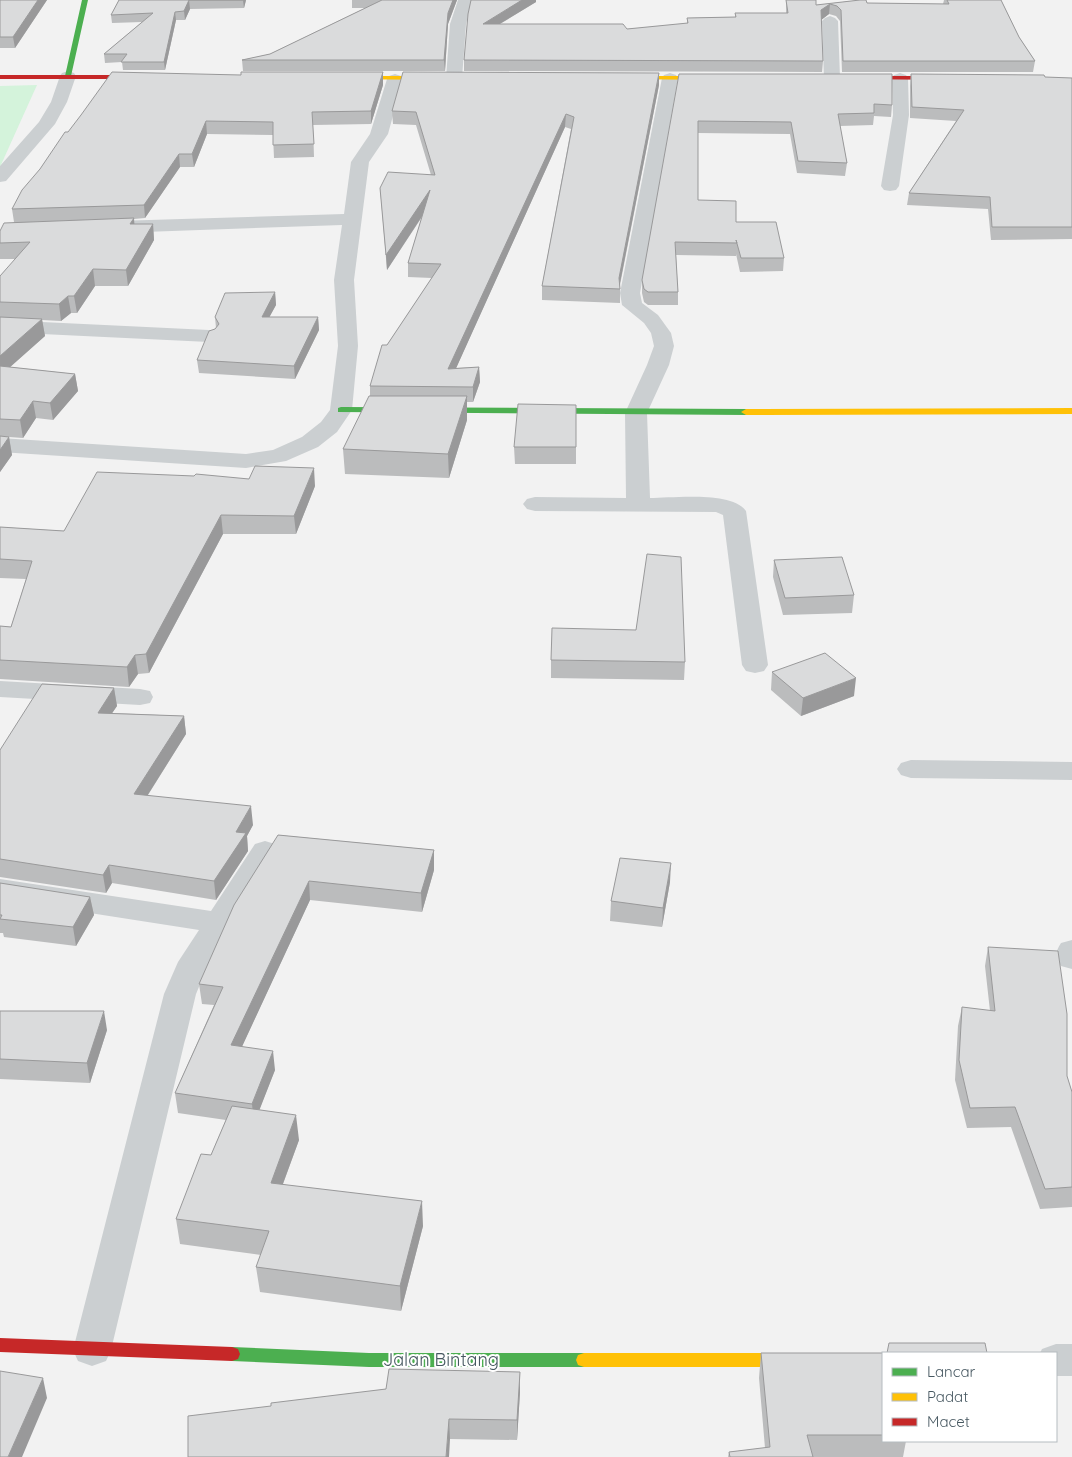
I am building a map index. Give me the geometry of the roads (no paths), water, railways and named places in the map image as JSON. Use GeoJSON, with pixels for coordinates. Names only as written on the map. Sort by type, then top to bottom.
{"type":"FeatureCollection","features":[{"type":"Feature","properties":{"kind":"street"},"geometry":{"type":"LineString","coordinates":[[0,177],[46,124],[60,102],[68,76],[85,0]]}},
{"type":"Feature","properties":{"kind":"street"},"geometry":{"type":"LineString","coordinates":[[336,78],[459,78],[458,24],[465,0]]}},
{"type":"Feature","properties":{"kind":"street"},"geometry":{"type":"LineString","coordinates":[[830,21],[827,78],[958,78]]}},
{"type":"Feature","properties":{"kind":"street"},"geometry":{"type":"LineString","coordinates":[[0,77],[158,77]]}},
{"type":"Feature","properties":{"kind":"street"},"geometry":{"type":"LineString","coordinates":[[0,445],[246,461],[278,456],[310,442],[329,427],[341,410],[348,346],[344,280],[360,162],[379,134],[395,78]]}},
{"type":"Feature","properties":{"kind":"street"},"geometry":{"type":"LineString","coordinates":[[611,78],[727,78]]}},
{"type":"Feature","properties":{"kind":"street"},"geometry":{"type":"LineString","coordinates":[[638,505],[636,413],[658,365],[664,346],[661,332],[651,319],[632,305],[630,299],[670,78]]}},
{"type":"Feature","properties":{"kind":"street"},"geometry":{"type":"LineString","coordinates":[[890,186],[901,115],[900,78]]}},
{"type":"Feature","properties":{"kind":"street"},"geometry":{"type":"LineString","coordinates":[[98,227],[352,219]]}},
{"type":"Feature","properties":{"kind":"street"},"geometry":{"type":"LineString","coordinates":[[0,326],[208,336]]}},
{"type":"Feature","properties":{"kind":"street"},"geometry":{"type":"LineString","coordinates":[[341,410],[636,413],[1072,411]]}},
{"type":"Feature","properties":{"kind":"street"},"geometry":{"type":"LineString","coordinates":[[535,504],[719,505],[734,510],[754,665]]}},
{"type":"Feature","properties":{"kind":"street"},"geometry":{"type":"LineString","coordinates":[[0,689],[140,698]]}},
{"type":"Feature","properties":{"kind":"street"},"geometry":{"type":"LineString","coordinates":[[911,769],[1072,771]]}},
{"type":"Feature","properties":{"kind":"street"},"geometry":{"type":"LineString","coordinates":[[92,1350],[180,994],[194,962],[265,851]]}},
{"type":"Feature","properties":{"kind":"street"},"geometry":{"type":"LineString","coordinates":[[0,889],[219,923]]}},
{"type":"Feature","properties":{"kind":"street"},"geometry":{"type":"LineString","coordinates":[[1072,951],[1072,958]]}},
{"type":"Feature","properties":{"kind":"street","name":"Jalan Bintang"},"geometry":{"type":"LineString","coordinates":[[0,1345],[369,1360],[804,1360]]}},
{"type":"Feature","properties":{"kind":"street"},"geometry":{"type":"LineString","coordinates":[[1057,1360],[1072,1360]]}}]}
